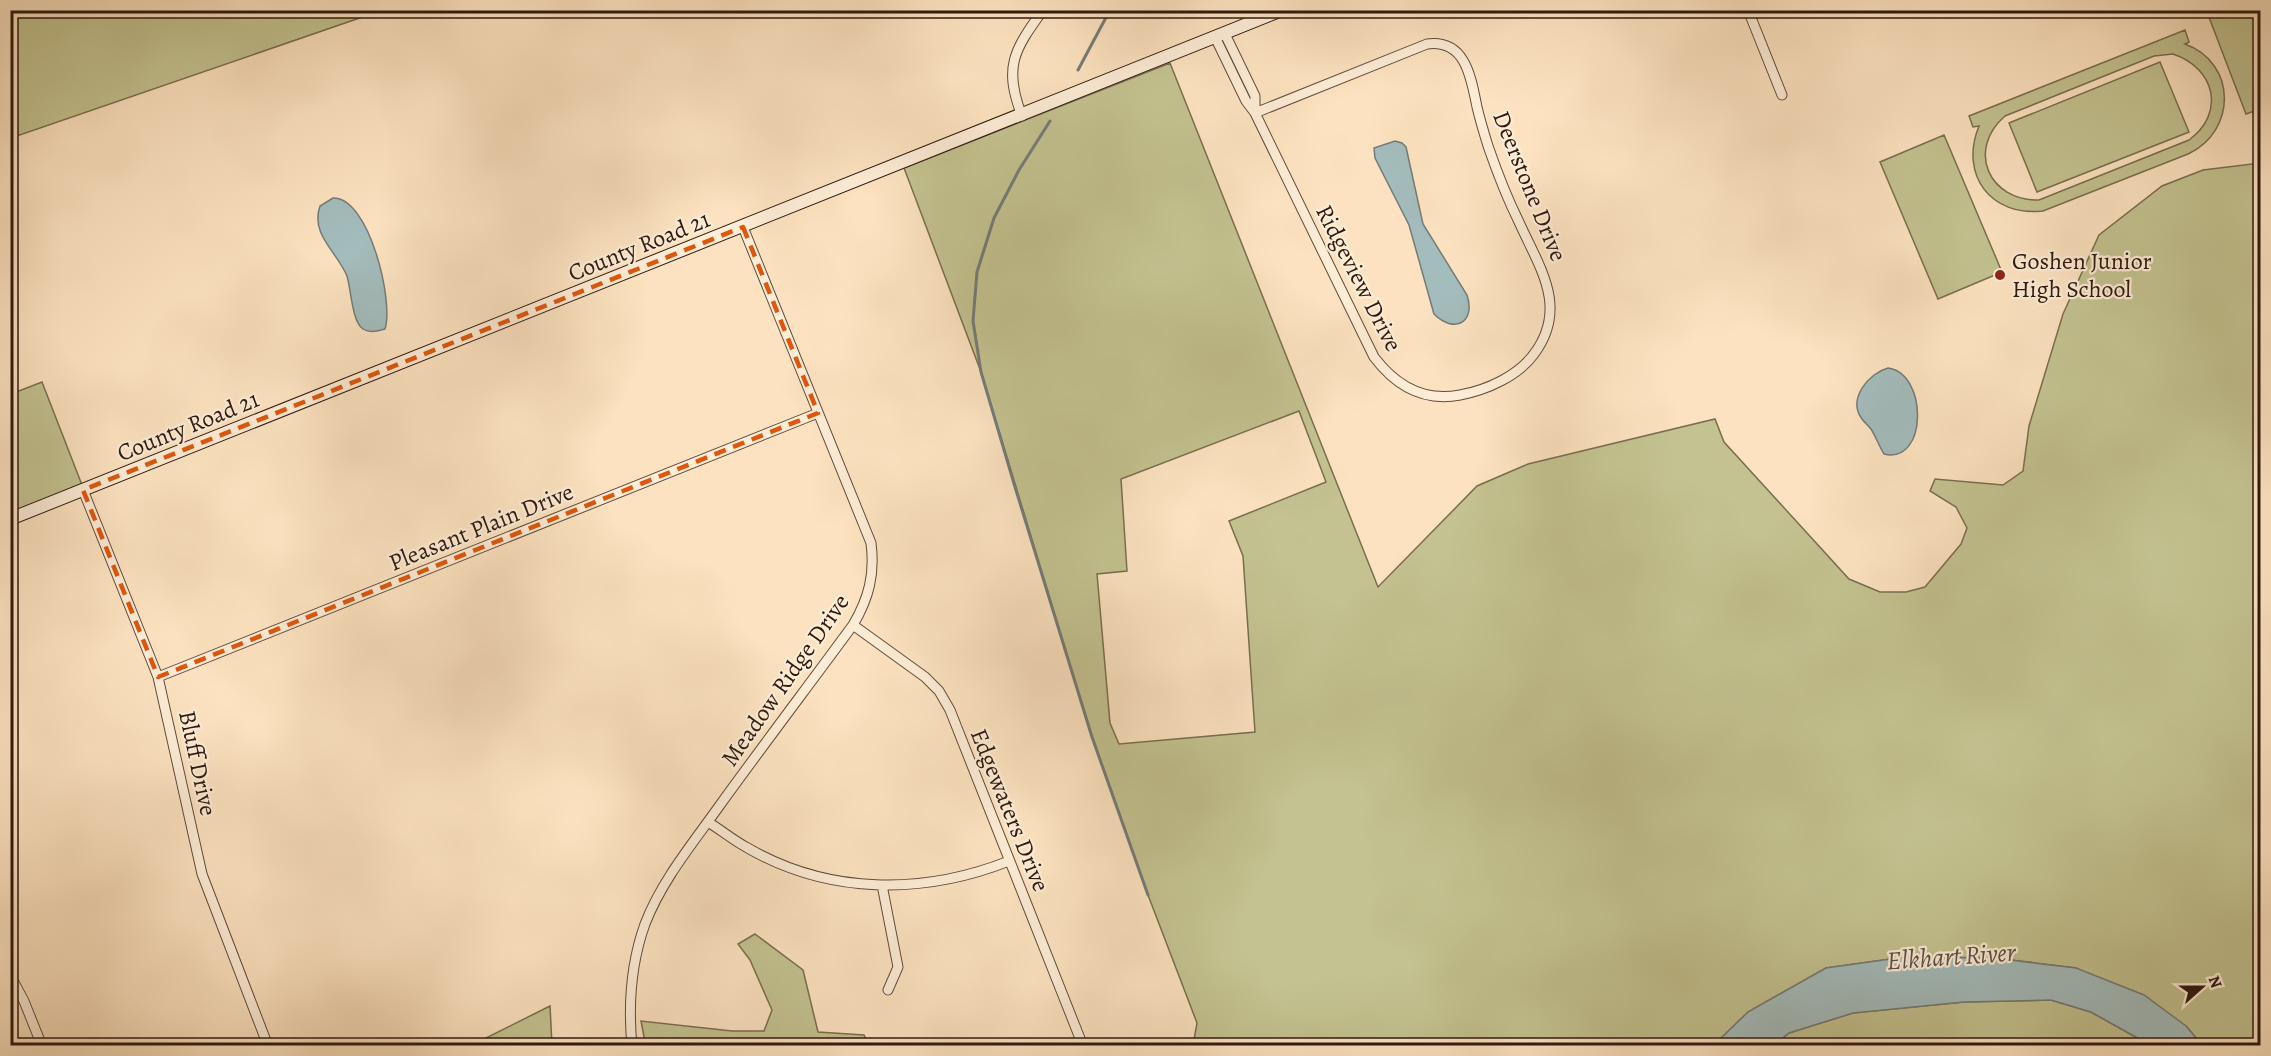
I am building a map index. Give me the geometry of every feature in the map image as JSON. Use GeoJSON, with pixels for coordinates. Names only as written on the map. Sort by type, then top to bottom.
{"type":"FeatureCollection","features":[{"type":"Feature","properties":{"kind":"street"},"geometry":{"type":"LineString","coordinates":[[1022,116],[1012,89],[1011,75],[1014,58],[1025,35],[1043,10]]}},
{"type":"Feature","properties":{"kind":"street","name":"County Road 21"},"geometry":{"type":"LineString","coordinates":[[10,519],[1022,116],[1282,10]]}},
{"type":"Feature","properties":{"kind":"street"},"geometry":{"type":"LineString","coordinates":[[1748,10],[1782,95]]}},
{"type":"Feature","properties":{"kind":"street","name":"Ridgeview Drive"},"geometry":{"type":"LineString","coordinates":[[1220,36],[1246,101],[1255,113],[1374,357],[1393,378],[1423,395],[1440,397],[1468,393],[1519,371],[1539,348],[1550,319]]}},
{"type":"Feature","properties":{"kind":"street","name":"Deerstone Drive"},"geometry":{"type":"LineString","coordinates":[[1255,113],[1416,47],[1435,43],[1459,54],[1468,71],[1492,156],[1510,203],[1545,277],[1549,291],[1550,319]]}},
{"type":"Feature","properties":{"kind":"street","name":"Meadow Ridge Drive"},"geometry":{"type":"LineString","coordinates":[[632,1046],[630,1004],[632,974],[645,925],[656,898],[670,874],[853,624],[867,598],[873,575],[871,543],[743,227]]}},
{"type":"Feature","properties":{"kind":"street","name":"Pleasant Plain Drive"},"geometry":{"type":"LineString","coordinates":[[158,676],[818,413]]}},
{"type":"Feature","properties":{"kind":"street","name":"Bluff Drive"},"geometry":{"type":"LineString","coordinates":[[84,490],[158,676],[202,874],[268,1046]]}},
{"type":"Feature","properties":{"kind":"street","name":"Edgewaters Drive"},"geometry":{"type":"LineString","coordinates":[[853,624],[925,676],[939,691],[950,710],[1083,1046]]}},
{"type":"Feature","properties":{"kind":"street"},"geometry":{"type":"LineString","coordinates":[[708,822],[747,848],[801,871],[830,879],[882,885],[932,883],[977,874],[1009,861]]}},
{"type":"Feature","properties":{"kind":"street"},"geometry":{"type":"LineString","coordinates":[[882,885],[898,966],[888,990]]}},
{"type":"Feature","properties":{"kind":"street"},"geometry":{"type":"LineString","coordinates":[[10,975],[24,1001],[42,1046]]}},
{"type":"Feature","properties":{"kind":"highlighted area"},"geometry":{"type":"Polygon","coordinates":[[[743,227],[818,413],[158,677],[83,490],[743,227]]]}},
{"type":"Feature","properties":{"kind":"shaded area"},"geometry":{"type":"Polygon","coordinates":[[[11,10],[380,11],[11,138],[11,10]]]}},
{"type":"Feature","properties":{"kind":"shaded area"},"geometry":{"type":"Polygon","coordinates":[[[2260,11],[2260,109],[2246,114],[2207,12],[2260,11]]]}},
{"type":"Feature","properties":{"kind":"shaded area"},"geometry":{"type":"Polygon","coordinates":[[[2185,30],[2189,42],[2185,44],[2202,53],[2214,66],[2222,81],[2224,98],[2222,114],[2216,130],[2204,143],[2188,154],[2043,211],[2024,211],[2008,207],[1995,200],[1984,189],[1973,161],[1974,144],[1979,126],[1973,127],[1969,116],[2185,30]],[[2173,54],[2154,56],[2005,116],[1993,129],[1985,158],[1996,183],[2007,192],[2022,198],[2039,200],[2189,140],[2201,129],[2208,117],[2211,92],[2206,80],[2187,61],[2173,54]]]}},
{"type":"Feature","properties":{"kind":"shaded area"},"geometry":{"type":"Polygon","coordinates":[[[2160,62],[2189,132],[2037,192],[2009,123],[2160,62]]]}},
{"type":"Feature","properties":{"kind":"shaded area"},"geometry":{"type":"Polygon","coordinates":[[[1170,63],[1378,587],[1477,486],[1528,464],[1715,419],[1724,442],[1849,579],[1880,592],[1906,592],[1925,587],[1961,544],[1967,528],[1956,507],[1930,491],[1935,479],[2003,485],[2023,471],[2029,426],[2063,314],[2099,235],[2162,186],[2203,170],[2260,163],[2260,1045],[2202,1045],[2186,1026],[2076,968],[1994,958],[1905,957],[1826,968],[1748,1012],[1714,1045],[1193,1045],[1197,1023],[1148,895],[1092,737],[981,372],[904,168],[1170,63]],[[1299,411],[1121,479],[1127,571],[1097,574],[1110,723],[1119,744],[1255,732],[1243,556],[1229,521],[1326,482],[1299,411]]]}},
{"type":"Feature","properties":{"kind":"shaded area"},"geometry":{"type":"Polygon","coordinates":[[[1944,135],[2002,272],[1938,299],[1880,162],[1944,135]]]}},
{"type":"Feature","properties":{"kind":"shaded area"},"geometry":{"type":"Polygon","coordinates":[[[42,382],[82,485],[11,513],[11,394],[42,382]]]}},
{"type":"Feature","properties":{"kind":"shaded area"},"geometry":{"type":"Polygon","coordinates":[[[755,934],[803,970],[818,1032],[864,1035],[869,1045],[708,1046],[645,1042],[641,1021],[732,1031],[764,1031],[772,1010],[750,960],[738,944],[755,934]]]}},
{"type":"Feature","properties":{"kind":"shaded area"},"geometry":{"type":"Polygon","coordinates":[[[2051,1000],[2091,1012],[2150,1045],[1774,1046],[1789,1033],[1853,1013],[1964,1002],[2051,1000]]]}},
{"type":"Feature","properties":{"kind":"shaded area"},"geometry":{"type":"Polygon","coordinates":[[[550,1006],[552,1045],[472,1045],[550,1006]]]}},
{"type":"Feature","properties":{"kind":"water"},"geometry":{"type":"Polygon","coordinates":[[[1395,141],[1406,147],[1423,224],[1467,295],[1469,305],[1466,319],[1456,324],[1442,320],[1434,314],[1409,225],[1375,158],[1374,148],[1395,141]]]}},
{"type":"Feature","properties":{"kind":"water"},"geometry":{"type":"Polygon","coordinates":[[[333,198],[346,202],[358,214],[368,232],[376,253],[386,297],[385,329],[368,331],[363,329],[356,320],[347,276],[326,242],[319,225],[320,206],[333,198]]]}},
{"type":"Feature","properties":{"kind":"water"},"geometry":{"type":"Polygon","coordinates":[[[1888,368],[1901,374],[1910,385],[1916,400],[1918,417],[1915,433],[1909,446],[1898,454],[1884,454],[1871,429],[1862,419],[1857,403],[1867,381],[1888,368]]]}},
{"type":"Feature","properties":{"kind":"water"},"geometry":{"type":"Polygon","coordinates":[[[1905,957],[1994,958],[2076,968],[2144,995],[2186,1026],[2202,1045],[2150,1045],[2091,1012],[2051,1000],[1964,1002],[1853,1013],[1789,1033],[1774,1045],[1714,1045],[1748,1012],[1826,968],[1905,957]]]}},
{"type":"Feature","properties":{"kind":"waterway"},"geometry":{"type":"LineString","coordinates":[[1078,70],[1110,10]]}},
{"type":"Feature","properties":{"kind":"waterway"},"geometry":{"type":"LineString","coordinates":[[1050,121],[1019,170],[994,218],[977,272],[973,321],[981,372],[1015,487],[1092,737],[1148,895]]}},
{"type":"Feature","properties":{"kind":"place","name":"Goshen Junior High School"},"geometry":{"type":"Point","coordinates":[2000,275]}},
{"type":"Feature","properties":{"kind":"water label","name":"Elkhart River"},"geometry":{"type":"Point","coordinates":[1951,956]}}]}
